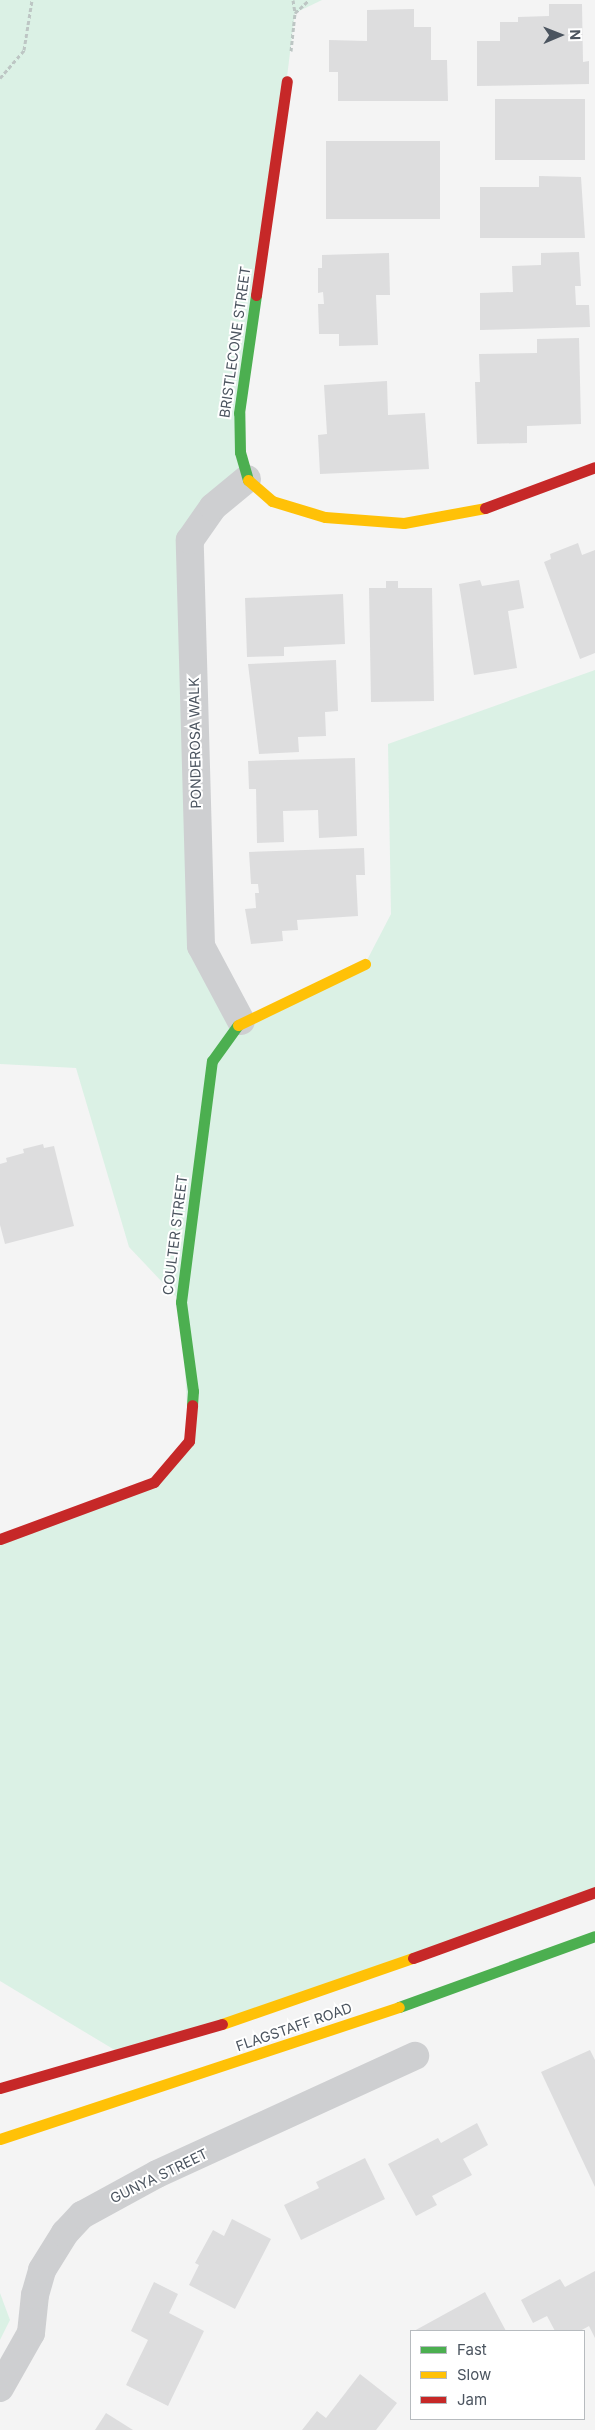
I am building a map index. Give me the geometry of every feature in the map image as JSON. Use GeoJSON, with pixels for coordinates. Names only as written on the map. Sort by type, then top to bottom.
{"type":"FeatureCollection","features":[{"type":"Feature","properties":{"kind":"street","name":"BRISTLECONE STREET"},"geometry":{"type":"LineString","coordinates":[[247,479],[240,452],[239,413],[288,81]]}},
{"type":"Feature","properties":{"kind":"street"},"geometry":{"type":"LineString","coordinates":[[247,479],[272,501],[325,518],[404,523],[488,507],[595,467]]}},
{"type":"Feature","properties":{"kind":"street","name":"PONDEROSA WALK"},"geometry":{"type":"LineString","coordinates":[[241,1021],[201,946],[190,540],[213,507],[247,479]]}},
{"type":"Feature","properties":{"kind":"street","name":"COULTER STREET"},"geometry":{"type":"LineString","coordinates":[[0,1539],[154,1482],[189,1441],[193,1391],[181,1302],[212,1061],[241,1021],[365,964]]}},
{"type":"Feature","properties":{"kind":"street","name":"FLAGSTAFF ROAD"},"geometry":{"type":"LineString","coordinates":[[0,2088],[123,2055],[268,2010],[595,1892]]}},
{"type":"Feature","properties":{"kind":"street","name":"FLAGSTAFF ROAD"},"geometry":{"type":"LineString","coordinates":[[0,2139],[402,2006],[595,1936]]}},
{"type":"Feature","properties":{"kind":"street","name":"GUNYA STREET"},"geometry":{"type":"LineString","coordinates":[[0,2388],[31,2332],[35,2295],[42,2270],[65,2233],[82,2215],[157,2174],[416,2056]]}},
{"type":"Feature","properties":{"kind":"path"},"geometry":{"type":"LineString","coordinates":[[0,78],[24,50],[32,0]]}},
{"type":"Feature","properties":{"kind":"path"},"geometry":{"type":"LineString","coordinates":[[288,81],[295,13],[293,0]]}},
{"type":"Feature","properties":{"kind":"path"},"geometry":{"type":"LineString","coordinates":[[295,13],[309,0]]}},
{"type":"Feature","properties":{"kind":"green space"},"geometry":{"type":"Polygon","coordinates":[[[0,0],[322,0],[295,13],[240,452],[247,479],[190,540],[201,946],[241,1021],[365,964],[391,914],[388,744],[595,670],[595,1892],[123,2055],[0,1981],[0,1539],[154,1482],[189,1441],[181,1302],[129,1247],[76,1068],[0,1064],[0,0]]]}},
{"type":"Feature","properties":{"kind":"green space"},"geometry":{"type":"Polygon","coordinates":[[[0,2293],[10,2320],[0,2340],[0,2293]]]}},
{"type":"Feature","properties":{"kind":"building"},"geometry":{"type":"Polygon","coordinates":[[[549,4],[582,4],[583,62],[589,61],[589,84],[477,86],[477,41],[500,41],[500,22],[518,22],[518,17],[549,16],[549,4]]]}},
{"type":"Feature","properties":{"kind":"building"},"geometry":{"type":"Polygon","coordinates":[[[414,9],[414,27],[431,27],[431,60],[447,60],[448,101],[338,101],[338,72],[329,72],[329,40],[367,41],[367,10],[414,9]]]}},
{"type":"Feature","properties":{"kind":"building"},"geometry":{"type":"Polygon","coordinates":[[[495,99],[585,99],[585,160],[495,160],[495,99]]]}},
{"type":"Feature","properties":{"kind":"building"},"geometry":{"type":"Polygon","coordinates":[[[326,141],[440,141],[440,219],[326,219],[326,141]]]}},
{"type":"Feature","properties":{"kind":"building"},"geometry":{"type":"Polygon","coordinates":[[[539,176],[581,177],[585,238],[480,238],[480,187],[539,187],[539,176]]]}},
{"type":"Feature","properties":{"kind":"building"},"geometry":{"type":"Polygon","coordinates":[[[579,252],[581,286],[575,286],[576,305],[589,305],[590,327],[480,330],[480,293],[513,292],[512,266],[541,265],[541,253],[579,252]]]}},
{"type":"Feature","properties":{"kind":"building"},"geometry":{"type":"Polygon","coordinates":[[[389,253],[390,295],[376,295],[378,345],[339,346],[339,334],[319,334],[318,304],[324,304],[323,292],[318,293],[318,268],[322,268],[322,255],[389,253]]]}},
{"type":"Feature","properties":{"kind":"building"},"geometry":{"type":"Polygon","coordinates":[[[579,338],[581,424],[527,426],[527,443],[477,444],[475,382],[480,382],[479,354],[537,353],[537,339],[579,338]]]}},
{"type":"Feature","properties":{"kind":"building"},"geometry":{"type":"Polygon","coordinates":[[[387,381],[388,415],[425,413],[429,469],[320,474],[318,435],[327,434],[324,385],[387,381]]]}},
{"type":"Feature","properties":{"kind":"building"},"geometry":{"type":"Polygon","coordinates":[[[578,543],[582,555],[595,550],[595,653],[580,659],[544,562],[551,559],[550,554],[578,543]]]}},
{"type":"Feature","properties":{"kind":"building"},"geometry":{"type":"Polygon","coordinates":[[[480,580],[482,586],[519,580],[524,608],[508,611],[517,668],[474,675],[459,584],[480,580]]]}},
{"type":"Feature","properties":{"kind":"building"},"geometry":{"type":"Polygon","coordinates":[[[386,581],[398,581],[398,588],[432,588],[434,701],[371,702],[369,588],[386,588],[386,581]]]}},
{"type":"Feature","properties":{"kind":"building"},"geometry":{"type":"Polygon","coordinates":[[[343,594],[345,644],[284,647],[284,656],[247,657],[245,598],[343,594]]]}},
{"type":"Feature","properties":{"kind":"building"},"geometry":{"type":"Polygon","coordinates":[[[336,660],[338,711],[325,712],[326,736],[298,737],[299,752],[259,754],[248,664],[336,660]]]}},
{"type":"Feature","properties":{"kind":"building"},"geometry":{"type":"Polygon","coordinates":[[[355,758],[357,836],[319,838],[318,810],[283,811],[284,842],[257,843],[256,789],[249,789],[248,761],[355,758]]]}},
{"type":"Feature","properties":{"kind":"building"},"geometry":{"type":"Polygon","coordinates":[[[364,848],[365,875],[356,875],[358,916],[297,920],[298,930],[282,931],[283,941],[251,944],[245,909],[256,908],[255,893],[259,893],[258,884],[251,884],[249,852],[364,848]]]}},
{"type":"Feature","properties":{"kind":"building"},"geometry":{"type":"Polygon","coordinates":[[[43,1144],[44,1148],[54,1146],[74,1226],[5,1244],[0,1225],[0,1164],[7,1162],[6,1158],[24,1153],[23,1149],[43,1144]]]}},
{"type":"Feature","properties":{"kind":"building"},"geometry":{"type":"Polygon","coordinates":[[[590,2050],[595,2060],[595,2187],[541,2072],[590,2050]]]}},
{"type":"Feature","properties":{"kind":"building"},"geometry":{"type":"Polygon","coordinates":[[[477,2123],[488,2145],[463,2159],[472,2175],[432,2196],[437,2205],[416,2216],[388,2164],[438,2138],[441,2143],[477,2123]]]}},
{"type":"Feature","properties":{"kind":"building"},"geometry":{"type":"Polygon","coordinates":[[[365,2158],[385,2199],[301,2240],[284,2205],[319,2188],[316,2182],[365,2158]]]}},
{"type":"Feature","properties":{"kind":"building"},"geometry":{"type":"Polygon","coordinates":[[[232,2219],[271,2239],[235,2309],[189,2285],[199,2265],[195,2263],[213,2230],[224,2236],[232,2219]]]}},
{"type":"Feature","properties":{"kind":"building"},"geometry":{"type":"Polygon","coordinates":[[[595,2271],[595,2338],[589,2326],[582,2330],[554,2330],[547,2316],[533,2323],[521,2300],[560,2279],[565,2287],[595,2271]]]}},
{"type":"Feature","properties":{"kind":"building"},"geometry":{"type":"Polygon","coordinates":[[[154,2282],[178,2294],[169,2313],[204,2331],[168,2406],[126,2385],[148,2340],[131,2331],[154,2282]]]}},
{"type":"Feature","properties":{"kind":"building"},"geometry":{"type":"Polygon","coordinates":[[[485,2292],[505,2330],[416,2330],[485,2292]]]}},
{"type":"Feature","properties":{"kind":"building"},"geometry":{"type":"Polygon","coordinates":[[[360,2374],[397,2403],[376,2430],[302,2430],[317,2411],[326,2418],[360,2374]]]}},
{"type":"Feature","properties":{"kind":"building"},"geometry":{"type":"Polygon","coordinates":[[[106,2413],[133,2430],[95,2430],[106,2413]]]}},
{"type":"Feature","properties":{"kind":"traffic: fast"},"geometry":{"type":"LineString","coordinates":[[248,480],[240,452],[239,413],[256,295]]}},
{"type":"Feature","properties":{"kind":"traffic: fast"},"geometry":{"type":"LineString","coordinates":[[192,1405],[193,1391],[181,1302],[212,1061],[238,1025]]}},
{"type":"Feature","properties":{"kind":"traffic: fast"},"geometry":{"type":"LineString","coordinates":[[399,2007],[595,1936]]}},
{"type":"Feature","properties":{"kind":"traffic: slow"},"geometry":{"type":"LineString","coordinates":[[248,480],[272,501],[325,517],[404,523],[485,508]]}},
{"type":"Feature","properties":{"kind":"traffic: slow"},"geometry":{"type":"LineString","coordinates":[[238,1025],[365,964]]}},
{"type":"Feature","properties":{"kind":"traffic: slow"},"geometry":{"type":"LineString","coordinates":[[222,2024],[413,1958]]}},
{"type":"Feature","properties":{"kind":"traffic: slow"},"geometry":{"type":"LineString","coordinates":[[0,2139],[399,2007]]}},
{"type":"Feature","properties":{"kind":"traffic: jam"},"geometry":{"type":"LineString","coordinates":[[256,295],[287,81]]}},
{"type":"Feature","properties":{"kind":"traffic: jam"},"geometry":{"type":"LineString","coordinates":[[485,508],[595,467]]}},
{"type":"Feature","properties":{"kind":"traffic: jam"},"geometry":{"type":"LineString","coordinates":[[0,1539],[154,1482],[189,1441],[192,1405]]}},
{"type":"Feature","properties":{"kind":"traffic: jam"},"geometry":{"type":"LineString","coordinates":[[413,1958],[595,1892]]}},
{"type":"Feature","properties":{"kind":"traffic: jam"},"geometry":{"type":"LineString","coordinates":[[0,2088],[222,2024]]}}]}
